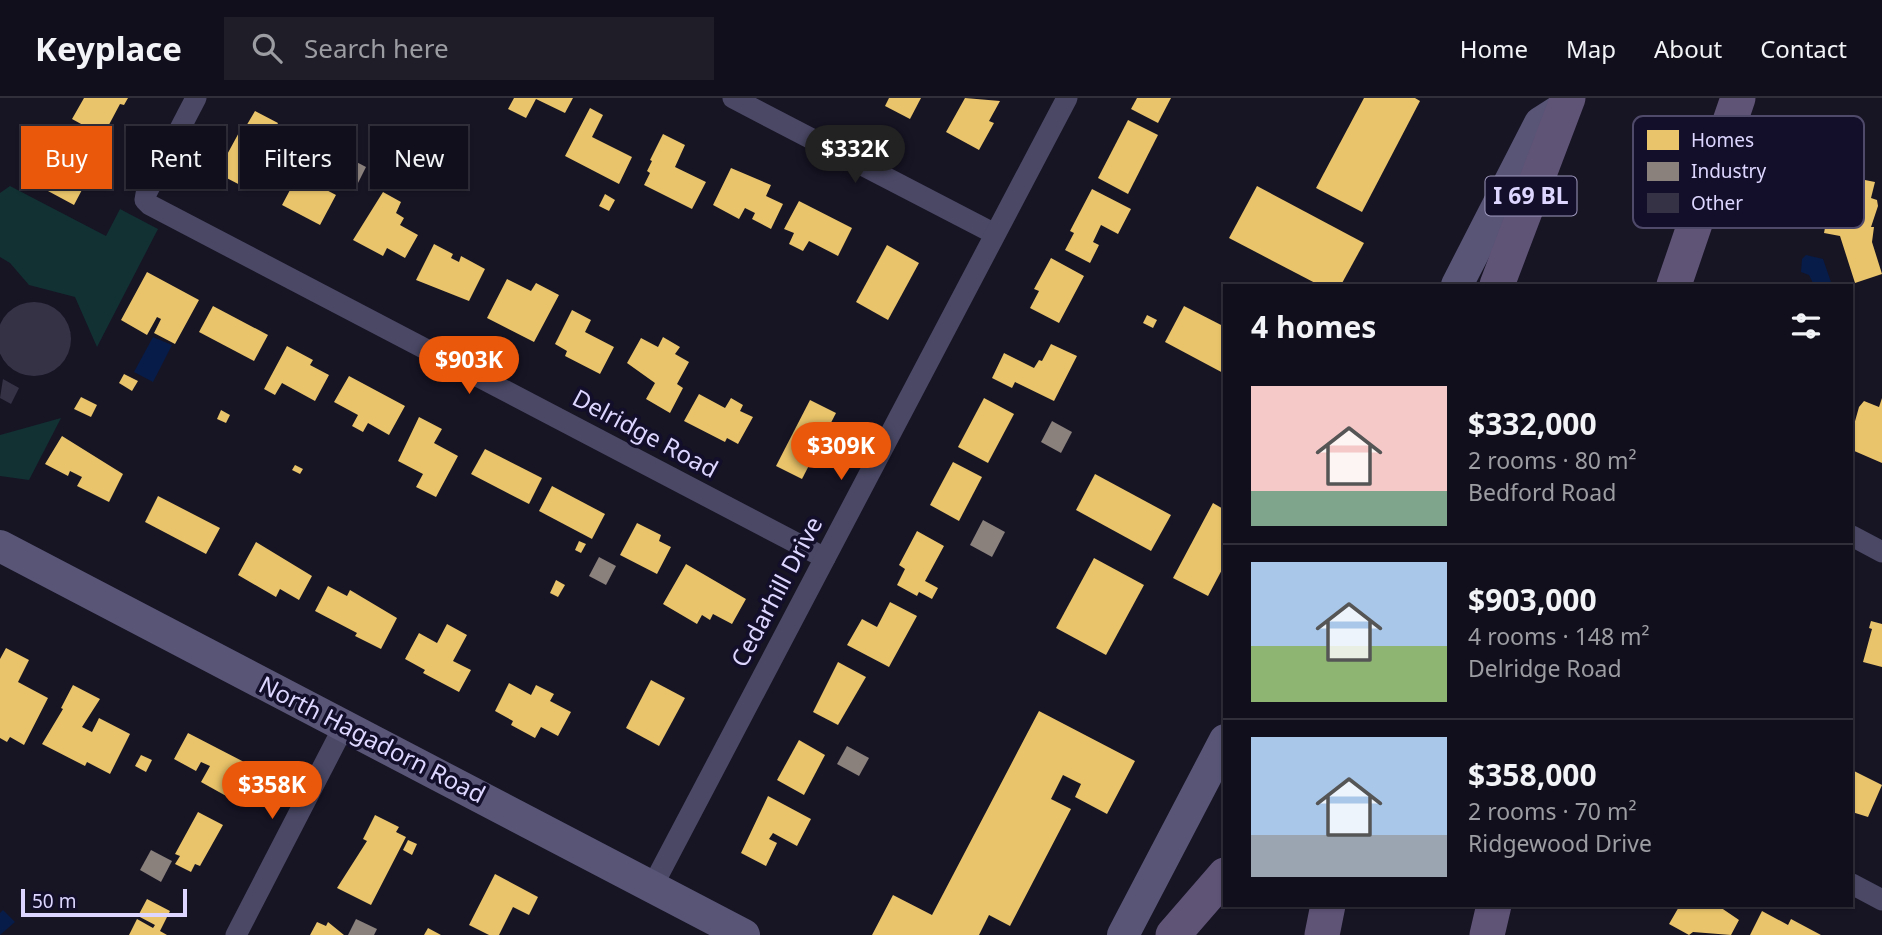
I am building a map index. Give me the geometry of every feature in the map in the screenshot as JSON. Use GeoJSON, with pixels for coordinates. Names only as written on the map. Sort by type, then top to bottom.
{"type":"FeatureCollection","features":[{"type":"Feature","properties":{"kind":"main road"},"geometry":{"type":"LineString","coordinates":[[1732,116],[1738,98]]}},
{"type":"Feature","properties":{"kind":"main road","name":"I 69 BL"},"geometry":{"type":"LineString","coordinates":[[1497,284],[1566,102]]}},
{"type":"Feature","properties":{"kind":"main road"},"geometry":{"type":"LineString","coordinates":[[1674,284],[1694,228]]}},
{"type":"Feature","properties":{"kind":"main road"},"geometry":{"type":"LineString","coordinates":[[1173,935],[1223,877]]}},
{"type":"Feature","properties":{"kind":"main road"},"geometry":{"type":"LineString","coordinates":[[1322,935],[1328,907]]}},
{"type":"Feature","properties":{"kind":"main road"},"geometry":{"type":"LineString","coordinates":[[1487,935],[1494,907]]}},
{"type":"Feature","properties":{"kind":"street","name":"Delridge Road"},"geometry":{"type":"LineString","coordinates":[[196,98],[145,200],[825,558]]}},
{"type":"Feature","properties":{"kind":"street"},"geometry":{"type":"LineString","coordinates":[[733,98],[995,234]]}},
{"type":"Feature","properties":{"kind":"street","name":"Cedarhill Drive"},"geometry":{"type":"LineString","coordinates":[[652,887],[1067,98]]}},
{"type":"Feature","properties":{"kind":"street"},"geometry":{"type":"LineString","coordinates":[[1458,284],[1540,123],[1566,102]]}},
{"type":"Feature","properties":{"kind":"street"},"geometry":{"type":"LineString","coordinates":[[1853,537],[1882,552]]}},
{"type":"Feature","properties":{"kind":"street","name":"North Hagadorn Road"},"geometry":{"type":"LineString","coordinates":[[0,546],[744,935]]}},
{"type":"Feature","properties":{"kind":"street"},"geometry":{"type":"LineString","coordinates":[[236,935],[344,726]]}},
{"type":"Feature","properties":{"kind":"street"},"geometry":{"type":"LineString","coordinates":[[1123,935],[1223,744]]}},
{"type":"Feature","properties":{"kind":"street"},"geometry":{"type":"LineString","coordinates":[[1853,885],[1882,900]]}},
{"type":"Feature","properties":{"kind":"green space"},"geometry":{"type":"Polygon","coordinates":[[[10,186],[106,236],[120,209],[158,229],[97,347],[75,297],[29,285],[10,263],[0,257],[0,193],[10,186]]]}},
{"type":"Feature","properties":{"kind":"green space"},"geometry":{"type":"Polygon","coordinates":[[[61,418],[29,480],[0,476],[0,435],[61,418]]]}},
{"type":"Feature","properties":{"kind":"water"},"geometry":{"type":"Polygon","coordinates":[[[1806,255],[1823,259],[1832,284],[1814,284],[1809,275],[1801,272],[1802,259],[1806,255]]]}},
{"type":"Feature","properties":{"kind":"water"},"geometry":{"type":"Polygon","coordinates":[[[153,337],[172,345],[153,382],[134,372],[153,337]]]}},
{"type":"Feature","properties":{"kind":"water"},"geometry":{"type":"Polygon","coordinates":[[[3,910],[15,922],[0,935],[0,913],[3,910]]]}},
{"type":"Feature","properties":{"kind":"building: Homes"},"geometry":{"type":"Polygon","coordinates":[[[84,98],[128,98],[124,105],[120,104],[108,126],[85,126],[72,119],[84,98]]]}},
{"type":"Feature","properties":{"kind":"building: Homes"},"geometry":{"type":"Polygon","coordinates":[[[514,98],[573,98],[565,113],[536,99],[526,118],[508,109],[514,98]]]}},
{"type":"Feature","properties":{"kind":"building: Homes"},"geometry":{"type":"Polygon","coordinates":[[[889,98],[921,98],[910,119],[885,106],[889,98]]]}},
{"type":"Feature","properties":{"kind":"building: Homes"},"geometry":{"type":"Polygon","coordinates":[[[965,98],[1000,101],[989,121],[994,123],[979,150],[946,132],[965,98]]]}},
{"type":"Feature","properties":{"kind":"building: Homes"},"geometry":{"type":"Polygon","coordinates":[[[1137,98],[1171,98],[1158,123],[1131,109],[1137,98]]]}},
{"type":"Feature","properties":{"kind":"building: Homes"},"geometry":{"type":"Polygon","coordinates":[[[1364,98],[1415,98],[1420,101],[1362,212],[1316,188],[1364,98]]]}},
{"type":"Feature","properties":{"kind":"building: Homes"},"geometry":{"type":"Polygon","coordinates":[[[590,108],[603,115],[592,137],[632,157],[619,184],[565,156],[590,108]]]}},
{"type":"Feature","properties":{"kind":"building: Homes"},"geometry":{"type":"Polygon","coordinates":[[[255,111],[278,123],[276,126],[246,126],[255,111]]]}},
{"type":"Feature","properties":{"kind":"building: Homes"},"geometry":{"type":"Polygon","coordinates":[[[1128,120],[1158,135],[1128,194],[1098,178],[1128,120]]]}},
{"type":"Feature","properties":{"kind":"building: Homes"},"geometry":{"type":"Polygon","coordinates":[[[240,131],[240,185],[226,178],[226,156],[240,131]]]}},
{"type":"Feature","properties":{"kind":"building: Homes"},"geometry":{"type":"Polygon","coordinates":[[[663,134],[685,145],[675,167],[706,182],[692,209],[644,185],[650,173],[647,171],[652,161],[650,160],[663,134]]]}},
{"type":"Feature","properties":{"kind":"building: Homes"},"geometry":{"type":"Polygon","coordinates":[[[731,168],[771,185],[766,196],[783,204],[771,229],[752,219],[755,213],[745,208],[739,219],[713,205],[731,168]]]}},
{"type":"Feature","properties":{"kind":"building: Homes"},"geometry":{"type":"Polygon","coordinates":[[[1864,180],[1875,182],[1871,198],[1877,200],[1878,206],[1871,227],[1874,227],[1872,242],[1882,274],[1855,283],[1840,236],[1824,233],[1825,228],[1864,228],[1864,180]]]}},
{"type":"Feature","properties":{"kind":"building: Homes"},"geometry":{"type":"Polygon","coordinates":[[[1257,186],[1364,243],[1342,284],[1317,284],[1229,238],[1257,186]]]}},
{"type":"Feature","properties":{"kind":"building: Homes"},"geometry":{"type":"Polygon","coordinates":[[[49,189],[82,189],[74,205],[48,191],[49,189]]]}},
{"type":"Feature","properties":{"kind":"building: Homes"},"geometry":{"type":"Polygon","coordinates":[[[291,189],[325,189],[336,195],[320,225],[282,205],[291,189]]]}},
{"type":"Feature","properties":{"kind":"building: Homes"},"geometry":{"type":"Polygon","coordinates":[[[1092,189],[1131,209],[1118,234],[1101,225],[1093,242],[1099,245],[1090,263],[1065,250],[1074,233],[1070,231],[1092,189]]]}},
{"type":"Feature","properties":{"kind":"building: Homes"},"geometry":{"type":"Polygon","coordinates":[[[383,192],[401,202],[396,213],[404,218],[400,225],[418,235],[405,258],[387,248],[383,256],[353,240],[383,192]]]}},
{"type":"Feature","properties":{"kind":"building: Homes"},"geometry":{"type":"Polygon","coordinates":[[[605,194],[615,200],[609,211],[599,206],[605,194]]]}},
{"type":"Feature","properties":{"kind":"building: Homes"},"geometry":{"type":"Polygon","coordinates":[[[799,201],[852,228],[838,256],[809,241],[803,251],[789,244],[794,233],[784,229],[799,201]]]}},
{"type":"Feature","properties":{"kind":"building: Homes"},"geometry":{"type":"Polygon","coordinates":[[[434,244],[453,254],[451,258],[459,262],[461,256],[485,269],[469,301],[416,280],[434,244]]]}},
{"type":"Feature","properties":{"kind":"building: Homes"},"geometry":{"type":"Polygon","coordinates":[[[887,245],[919,263],[888,320],[856,302],[887,245]]]}},
{"type":"Feature","properties":{"kind":"building: Homes"},"geometry":{"type":"Polygon","coordinates":[[[1051,258],[1084,276],[1059,323],[1030,308],[1039,291],[1034,289],[1051,258]]]}},
{"type":"Feature","properties":{"kind":"building: Homes"},"geometry":{"type":"Polygon","coordinates":[[[147,272],[199,300],[175,344],[154,333],[161,319],[157,317],[147,335],[121,320],[147,272]]]}},
{"type":"Feature","properties":{"kind":"building: Homes"},"geometry":{"type":"Polygon","coordinates":[[[507,279],[531,291],[536,283],[559,295],[534,342],[487,318],[507,279]]]}},
{"type":"Feature","properties":{"kind":"building: Homes"},"geometry":{"type":"Polygon","coordinates":[[[213,306],[268,335],[254,361],[199,332],[213,306]]]}},
{"type":"Feature","properties":{"kind":"building: Homes"},"geometry":{"type":"Polygon","coordinates":[[[1184,306],[1223,326],[1223,373],[1165,342],[1184,306]]]}},
{"type":"Feature","properties":{"kind":"building: Homes"},"geometry":{"type":"Polygon","coordinates":[[[572,310],[591,320],[585,332],[614,347],[600,374],[565,356],[567,351],[555,344],[572,310]]]}},
{"type":"Feature","properties":{"kind":"building: Homes"},"geometry":{"type":"Polygon","coordinates":[[[1147,315],[1157,320],[1153,328],[1143,323],[1147,315]]]}},
{"type":"Feature","properties":{"kind":"building: Homes"},"geometry":{"type":"Polygon","coordinates":[[[663,337],[680,347],[675,354],[689,362],[677,384],[683,388],[670,413],[646,399],[655,383],[627,363],[641,338],[658,347],[663,337]]]}},
{"type":"Feature","properties":{"kind":"building: Homes"},"geometry":{"type":"Polygon","coordinates":[[[1051,344],[1077,356],[1054,401],[1015,382],[1012,388],[992,378],[1004,353],[1034,368],[1039,360],[1042,361],[1051,344]]]}},
{"type":"Feature","properties":{"kind":"building: Homes"},"geometry":{"type":"Polygon","coordinates":[[[287,346],[313,360],[310,365],[329,375],[315,401],[282,383],[275,395],[264,389],[287,346]]]}},
{"type":"Feature","properties":{"kind":"building: Homes"},"geometry":{"type":"Polygon","coordinates":[[[124,374],[138,381],[132,391],[119,383],[124,374]]]}},
{"type":"Feature","properties":{"kind":"building: Homes"},"geometry":{"type":"Polygon","coordinates":[[[349,376],[405,406],[389,435],[368,423],[363,432],[352,426],[358,415],[334,402],[349,376]]]}},
{"type":"Feature","properties":{"kind":"building: Homes"},"geometry":{"type":"Polygon","coordinates":[[[699,394],[725,408],[731,398],[743,405],[740,411],[753,417],[738,444],[727,438],[725,442],[684,421],[699,394]]]}},
{"type":"Feature","properties":{"kind":"building: Homes"},"geometry":{"type":"Polygon","coordinates":[[[81,397],[97,405],[91,417],[74,409],[81,397]]]}},
{"type":"Feature","properties":{"kind":"building: Homes"},"geometry":{"type":"Polygon","coordinates":[[[984,398],[1014,414],[988,463],[958,447],[984,398]]]}},
{"type":"Feature","properties":{"kind":"building: Homes"},"geometry":{"type":"Polygon","coordinates":[[[1882,398],[1882,463],[1853,450],[1853,428],[1859,407],[1864,401],[1879,407],[1882,398]]]}},
{"type":"Feature","properties":{"kind":"building: Homes"},"geometry":{"type":"Polygon","coordinates":[[[810,400],[836,413],[802,479],[776,466],[810,400]]]}},
{"type":"Feature","properties":{"kind":"building: Homes"},"geometry":{"type":"Polygon","coordinates":[[[221,410],[230,415],[226,423],[217,419],[221,410]]]}},
{"type":"Feature","properties":{"kind":"building: Homes"},"geometry":{"type":"Polygon","coordinates":[[[419,417],[442,429],[434,443],[458,456],[436,497],[416,487],[423,474],[398,461],[419,417]]]}},
{"type":"Feature","properties":{"kind":"building: Homes"},"geometry":{"type":"Polygon","coordinates":[[[62,436],[123,474],[109,502],[77,486],[82,477],[70,471],[68,476],[45,464],[62,436]]]}},
{"type":"Feature","properties":{"kind":"building: Homes"},"geometry":{"type":"Polygon","coordinates":[[[485,449],[542,478],[529,504],[471,474],[485,449]]]}},
{"type":"Feature","properties":{"kind":"building: Homes"},"geometry":{"type":"Polygon","coordinates":[[[953,462],[982,477],[959,521],[930,505],[953,462]]]}},
{"type":"Feature","properties":{"kind":"building: Homes"},"geometry":{"type":"Polygon","coordinates":[[[295,465],[303,469],[300,474],[292,470],[295,465]]]}},
{"type":"Feature","properties":{"kind":"building: Homes"},"geometry":{"type":"Polygon","coordinates":[[[1095,474],[1171,515],[1151,551],[1076,510],[1095,474]]]}},
{"type":"Feature","properties":{"kind":"building: Homes"},"geometry":{"type":"Polygon","coordinates":[[[552,486],[605,514],[592,539],[539,511],[552,486]]]}},
{"type":"Feature","properties":{"kind":"building: Homes"},"geometry":{"type":"Polygon","coordinates":[[[158,496],[220,528],[206,554],[145,522],[158,496]]]}},
{"type":"Feature","properties":{"kind":"building: Homes"},"geometry":{"type":"Polygon","coordinates":[[[1213,503],[1223,509],[1223,568],[1208,596],[1173,578],[1213,503]]]}},
{"type":"Feature","properties":{"kind":"building: Homes"},"geometry":{"type":"Polygon","coordinates":[[[637,523],[661,535],[659,541],[671,547],[657,574],[620,555],[637,523]]]}},
{"type":"Feature","properties":{"kind":"building: Homes"},"geometry":{"type":"Polygon","coordinates":[[[917,531],[944,546],[925,581],[938,588],[932,599],[919,592],[917,596],[897,585],[905,569],[899,565],[917,531]]]}},
{"type":"Feature","properties":{"kind":"building: Homes"},"geometry":{"type":"Polygon","coordinates":[[[579,541],[586,544],[581,553],[575,550],[579,541]]]}},
{"type":"Feature","properties":{"kind":"building: Homes"},"geometry":{"type":"Polygon","coordinates":[[[256,542],[312,576],[299,600],[280,589],[276,597],[238,575],[256,542]]]}},
{"type":"Feature","properties":{"kind":"building: Homes"},"geometry":{"type":"Polygon","coordinates":[[[1094,558],[1144,585],[1106,655],[1056,628],[1094,558]]]}},
{"type":"Feature","properties":{"kind":"building: Homes"},"geometry":{"type":"Polygon","coordinates":[[[686,564],[746,599],[732,624],[713,614],[710,620],[702,615],[697,624],[663,604],[686,564]]]}},
{"type":"Feature","properties":{"kind":"building: Homes"},"geometry":{"type":"Polygon","coordinates":[[[556,580],[565,585],[558,597],[550,593],[556,580]]]}},
{"type":"Feature","properties":{"kind":"building: Homes"},"geometry":{"type":"Polygon","coordinates":[[[328,586],[347,596],[350,590],[397,618],[381,649],[315,611],[328,586]]]}},
{"type":"Feature","properties":{"kind":"building: Homes"},"geometry":{"type":"Polygon","coordinates":[[[890,602],[917,616],[889,667],[847,645],[862,619],[877,627],[890,602]]]}},
{"type":"Feature","properties":{"kind":"building: Homes"},"geometry":{"type":"Polygon","coordinates":[[[1871,621],[1882,624],[1882,667],[1863,662],[1872,629],[1869,628],[1871,621]]]}},
{"type":"Feature","properties":{"kind":"building: Homes"},"geometry":{"type":"Polygon","coordinates":[[[447,624],[467,635],[453,661],[471,670],[459,692],[423,673],[425,670],[405,659],[419,633],[437,643],[447,624]]]}},
{"type":"Feature","properties":{"kind":"building: Homes"},"geometry":{"type":"Polygon","coordinates":[[[6,648],[29,660],[18,682],[48,698],[24,745],[10,737],[7,742],[0,738],[0,659],[6,648]]]}},
{"type":"Feature","properties":{"kind":"building: Homes"},"geometry":{"type":"Polygon","coordinates":[[[838,662],[866,677],[838,725],[813,712],[838,662]]]}},
{"type":"Feature","properties":{"kind":"building: Homes"},"geometry":{"type":"Polygon","coordinates":[[[651,680],[685,698],[659,746],[626,728],[651,680]]]}},
{"type":"Feature","properties":{"kind":"building: Homes"},"geometry":{"type":"Polygon","coordinates":[[[509,683],[531,695],[536,685],[554,694],[550,701],[571,712],[558,736],[541,727],[535,738],[511,725],[513,721],[495,711],[509,683]]]}},
{"type":"Feature","properties":{"kind":"building: Homes"},"geometry":{"type":"Polygon","coordinates":[[[73,685],[100,699],[82,727],[92,732],[99,718],[130,734],[110,774],[87,762],[85,766],[42,744],[63,709],[61,708],[73,685]]]}},
{"type":"Feature","properties":{"kind":"building: Homes"},"geometry":{"type":"Polygon","coordinates":[[[1039,711],[1135,761],[1107,814],[1075,797],[1081,784],[1063,775],[1051,799],[1071,809],[1010,926],[989,915],[979,935],[872,935],[893,895],[932,915],[1039,711]]]}},
{"type":"Feature","properties":{"kind":"building: Homes"},"geometry":{"type":"Polygon","coordinates":[[[188,733],[246,763],[228,797],[201,782],[210,766],[201,762],[196,771],[174,759],[188,733]]]}},
{"type":"Feature","properties":{"kind":"building: Homes"},"geometry":{"type":"Polygon","coordinates":[[[799,740],[825,755],[804,795],[777,780],[799,740]]]}},
{"type":"Feature","properties":{"kind":"building: Homes"},"geometry":{"type":"Polygon","coordinates":[[[141,755],[152,760],[146,772],[135,766],[141,755]]]}},
{"type":"Feature","properties":{"kind":"building: Homes"},"geometry":{"type":"Polygon","coordinates":[[[1853,770],[1882,785],[1868,817],[1853,812],[1853,770]]]}},
{"type":"Feature","properties":{"kind":"building: Homes"},"geometry":{"type":"Polygon","coordinates":[[[768,796],[811,819],[797,846],[773,833],[769,839],[777,843],[766,866],[741,853],[768,796]]]}},
{"type":"Feature","properties":{"kind":"building: Homes"},"geometry":{"type":"Polygon","coordinates":[[[198,812],[223,825],[200,866],[195,864],[191,872],[175,864],[180,856],[175,854],[198,812]]]}},
{"type":"Feature","properties":{"kind":"building: Homes"},"geometry":{"type":"Polygon","coordinates":[[[375,815],[399,827],[396,832],[406,837],[371,905],[337,888],[367,841],[363,839],[375,815]]]}},
{"type":"Feature","properties":{"kind":"building: Homes"},"geometry":{"type":"Polygon","coordinates":[[[408,840],[417,844],[412,855],[403,850],[408,840]]]}},
{"type":"Feature","properties":{"kind":"building: Homes"},"geometry":{"type":"Polygon","coordinates":[[[495,874],[538,897],[529,915],[513,907],[499,935],[489,935],[469,925],[495,874]]]}},
{"type":"Feature","properties":{"kind":"building: Homes"},"geometry":{"type":"Polygon","coordinates":[[[147,899],[170,911],[160,931],[167,935],[129,935],[137,919],[153,928],[155,925],[138,916],[147,899]]]}},
{"type":"Feature","properties":{"kind":"building: Homes"},"geometry":{"type":"Polygon","coordinates":[[[1679,907],[1720,907],[1739,920],[1731,935],[1693,932],[1689,935],[1669,924],[1679,907]]]}},
{"type":"Feature","properties":{"kind":"building: Homes"},"geometry":{"type":"Polygon","coordinates":[[[1762,911],[1788,925],[1791,919],[1821,935],[1750,935],[1762,911]]]}},
{"type":"Feature","properties":{"kind":"building: Homes"},"geometry":{"type":"Polygon","coordinates":[[[317,922],[326,926],[328,922],[344,935],[310,935],[317,922]]]}},
{"type":"Feature","properties":{"kind":"building: Homes"},"geometry":{"type":"Polygon","coordinates":[[[428,928],[441,935],[424,935],[428,928]]]}},
{"type":"Feature","properties":{"kind":"building: Industry"},"geometry":{"type":"Polygon","coordinates":[[[356,162],[366,167],[356,187],[356,162]]]}},
{"type":"Feature","properties":{"kind":"building: Industry"},"geometry":{"type":"Polygon","coordinates":[[[1052,421],[1072,432],[1061,453],[1041,442],[1052,421]]]}},
{"type":"Feature","properties":{"kind":"building: Industry"},"geometry":{"type":"Polygon","coordinates":[[[983,520],[1005,532],[992,557],[970,545],[983,520]]]}},
{"type":"Feature","properties":{"kind":"building: Industry"},"geometry":{"type":"Polygon","coordinates":[[[599,557],[616,566],[606,585],[589,576],[599,557]]]}},
{"type":"Feature","properties":{"kind":"building: Industry"},"geometry":{"type":"Polygon","coordinates":[[[847,746],[869,758],[859,776],[837,764],[847,746]]]}},
{"type":"Feature","properties":{"kind":"building: Industry"},"geometry":{"type":"Polygon","coordinates":[[[151,850],[172,861],[161,882],[140,870],[151,850]]]}},
{"type":"Feature","properties":{"kind":"building: Industry"},"geometry":{"type":"Polygon","coordinates":[[[356,919],[377,929],[374,935],[348,935],[356,919]]]}},
{"type":"Feature","properties":{"kind":"building: Other"},"geometry":{"type":"Polygon","coordinates":[[[27,303],[41,303],[55,308],[65,318],[70,332],[70,346],[65,360],[55,370],[41,375],[27,375],[13,370],[3,360],[-1,350],[-1,328],[3,318],[13,308],[27,303]]]}},
{"type":"Feature","properties":{"kind":"building: Other"},"geometry":{"type":"Polygon","coordinates":[[[3,379],[19,388],[11,404],[0,398],[3,379]]]}}]}
